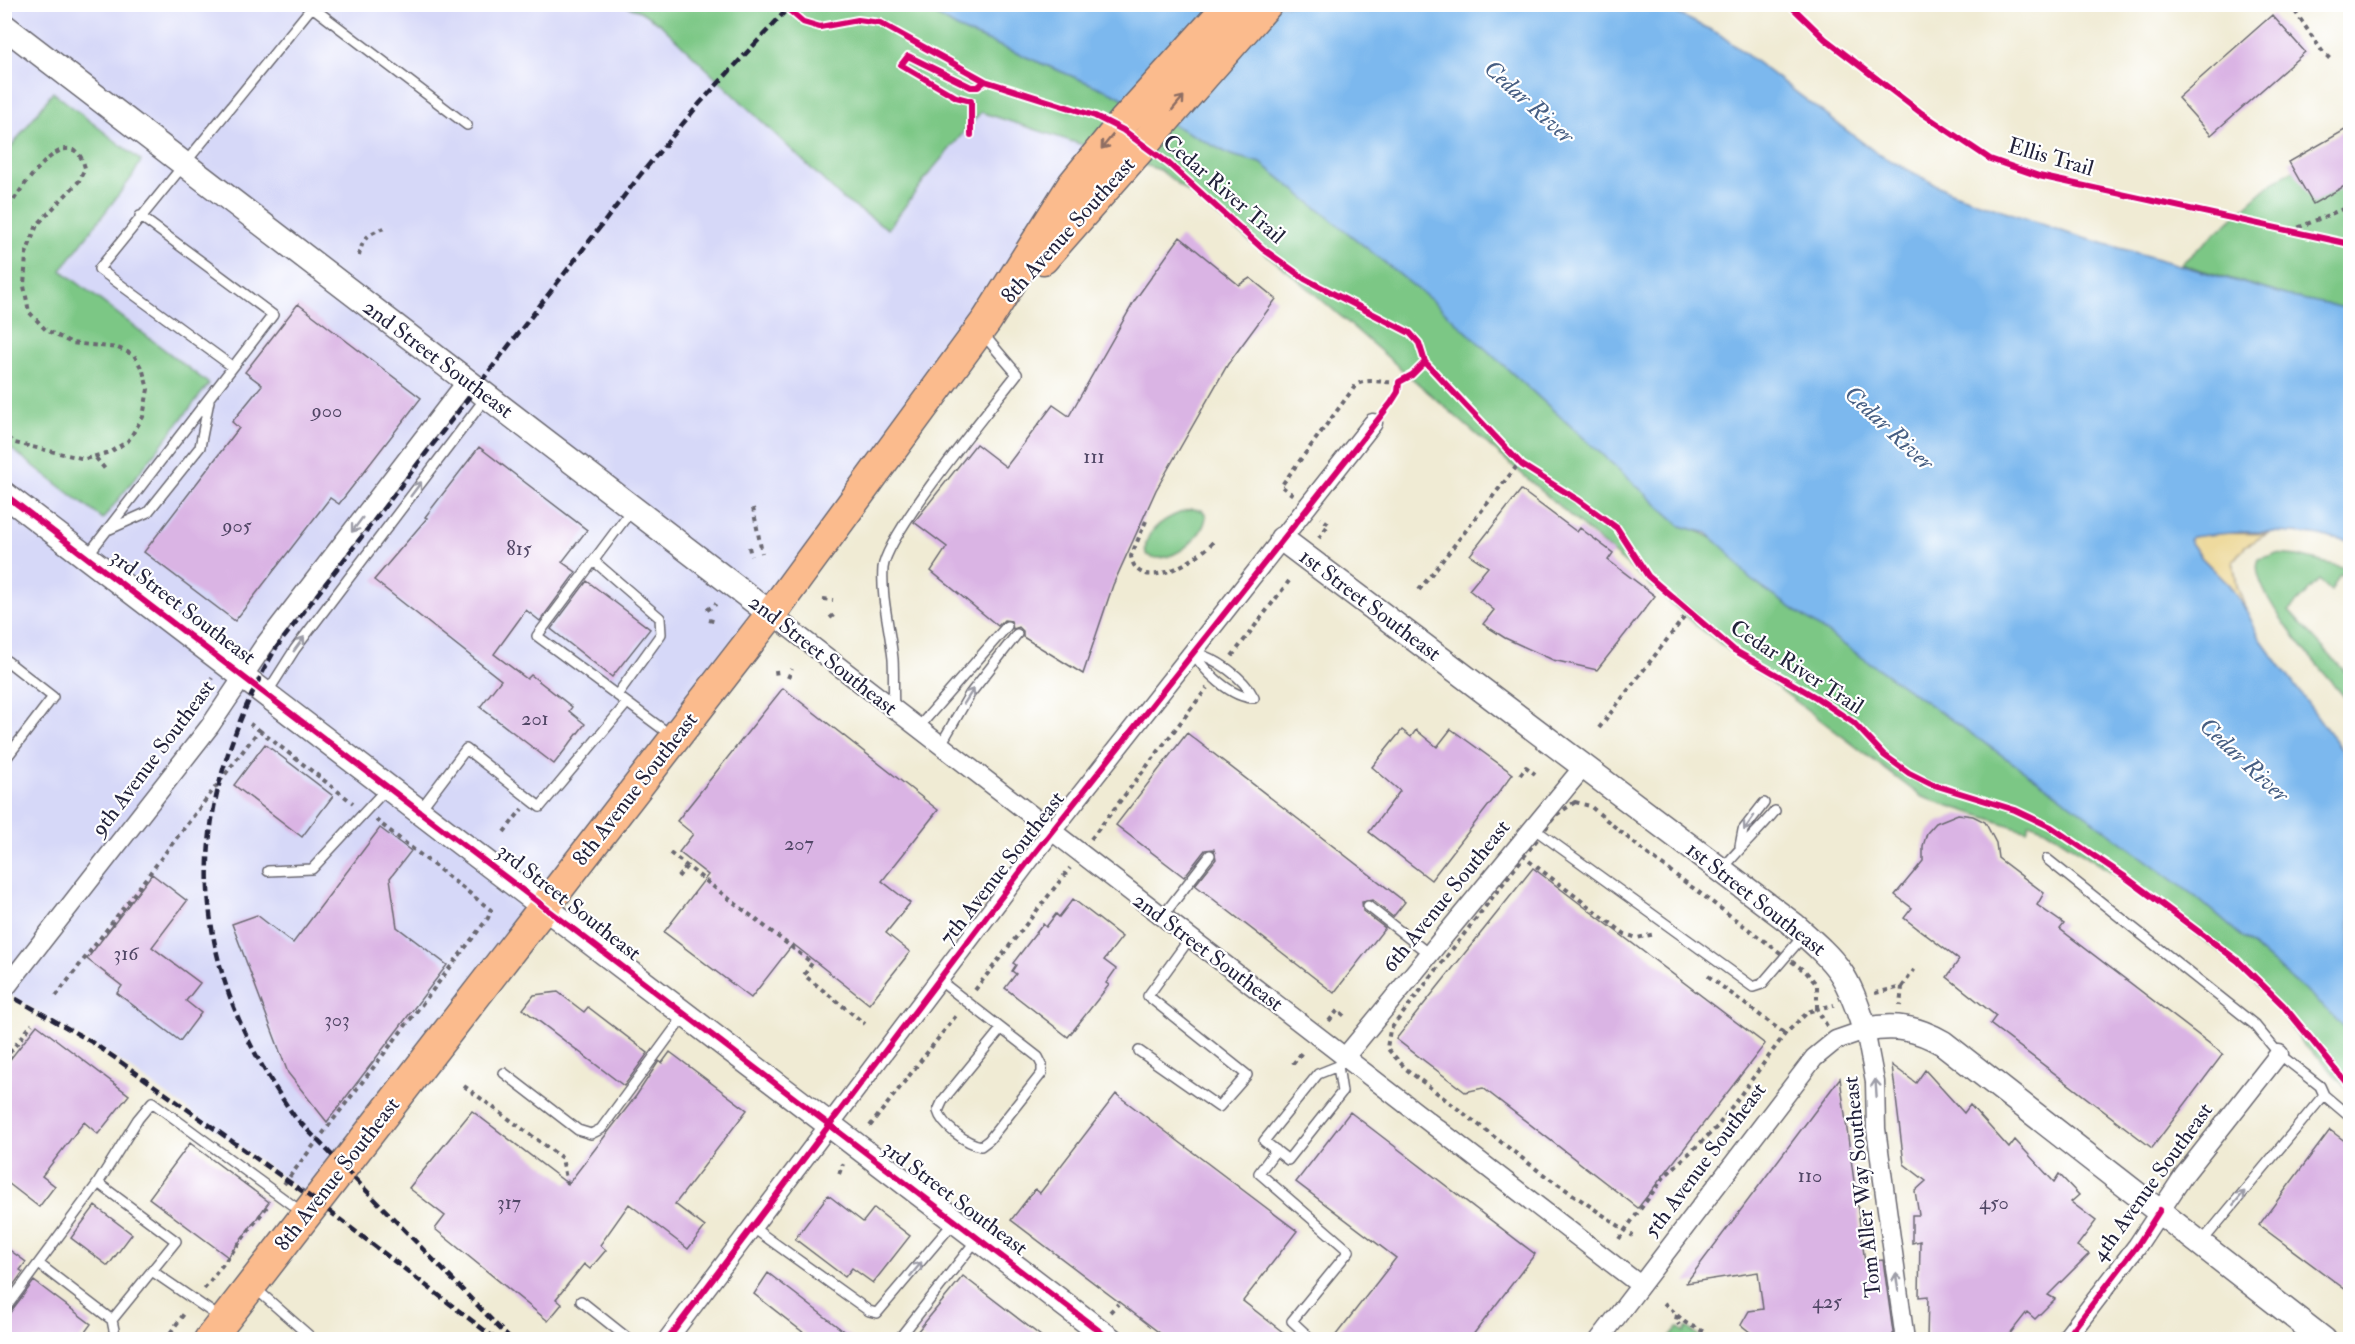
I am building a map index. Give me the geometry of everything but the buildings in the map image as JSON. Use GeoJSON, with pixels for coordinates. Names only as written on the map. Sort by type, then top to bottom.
{"type":"FeatureCollection","features":[{"type":"Feature","properties":{"kind":"main road","name":"8th Avenue Southeast"},"geometry":{"type":"LineString","coordinates":[[1087,190],[1125,120],[1230,4]]}},
{"type":"Feature","properties":{"kind":"main road","name":"8th Avenue Southeast"},"geometry":{"type":"LineString","coordinates":[[217,1330],[771,614],[984,325],[1087,190],[1195,83],[1267,4]]}},
{"type":"Feature","properties":{"kind":"street","name":"2nd Street Southeast"},"geometry":{"type":"LineString","coordinates":[[4,26],[1190,938],[1341,1062],[1640,1285]]}},
{"type":"Feature","properties":{"kind":"street","name":"9th Avenue Southeast"},"geometry":{"type":"LineString","coordinates":[[4,990],[210,726],[263,647],[467,381]]}},
{"type":"Feature","properties":{"kind":"street","name":"7th Avenue Southeast"},"geometry":{"type":"LineString","coordinates":[[667,1340],[1051,832],[1373,423]]}},
{"type":"Feature","properties":{"kind":"street","name":"3rd Street Southeast"},"geometry":{"type":"LineString","coordinates":[[4,494],[545,905],[1111,1340]]}},
{"type":"Feature","properties":{"kind":"street","name":"1st Street Southeast"},"geometry":{"type":"LineString","coordinates":[[1282,539],[1721,872],[1800,929],[1828,954],[1842,971],[1852,990],[1865,1030]]}},
{"type":"Feature","properties":{"kind":"street","name":"6th Avenue Southeast"},"geometry":{"type":"LineString","coordinates":[[1341,1062],[1429,954],[1541,825],[1584,766]]}},
{"type":"Feature","properties":{"kind":"street"},"geometry":{"type":"LineString","coordinates":[[1865,1030],[1907,1027],[1920,1030],[1943,1043],[2324,1340]]}},
{"type":"Feature","properties":{"kind":"street","name":"5th Avenue Southeast"},"geometry":{"type":"LineString","coordinates":[[1599,1340],[1814,1058],[1836,1040],[1865,1030]]}},
{"type":"Feature","properties":{"kind":"street","name":"Tom Aller Way Southeast"},"geometry":{"type":"LineString","coordinates":[[1865,1030],[1874,1074],[1876,1129],[1905,1340]]}},
{"type":"Feature","properties":{"kind":"street","name":"4th Avenue Southeast"},"geometry":{"type":"LineString","coordinates":[[2065,1340],[2137,1246],[2184,1175],[2279,1054]]}},
{"type":"Feature","properties":{"kind":"lane"},"geometry":{"type":"LineString","coordinates":[[233,367],[99,268],[310,6],[466,125]]}},
{"type":"Feature","properties":{"kind":"lane"},"geometry":{"type":"LineString","coordinates":[[87,557],[273,315],[141,216]]}},
{"type":"Feature","properties":{"kind":"lane"},"geometry":{"type":"LineString","coordinates":[[894,710],[893,660],[884,590],[887,553],[934,483],[1017,374],[984,325]]}},
{"type":"Feature","properties":{"kind":"lane"},"geometry":{"type":"LineString","coordinates":[[267,693],[295,649],[487,396]]}},
{"type":"Feature","properties":{"kind":"lane"},"geometry":{"type":"LineString","coordinates":[[108,530],[147,512],[200,447],[209,399]]}},
{"type":"Feature","properties":{"kind":"lane"},"geometry":{"type":"LineString","coordinates":[[633,508],[537,636],[674,738]]}},
{"type":"Feature","properties":{"kind":"lane"},"geometry":{"type":"LineString","coordinates":[[594,561],[660,618],[661,634],[616,695]]}},
{"type":"Feature","properties":{"kind":"lane"},"geometry":{"type":"LineString","coordinates":[[917,729],[1007,626]]}},
{"type":"Feature","properties":{"kind":"lane"},"geometry":{"type":"LineString","coordinates":[[940,746],[970,693],[1017,634]]}},
{"type":"Feature","properties":{"kind":"lane"},"geometry":{"type":"LineString","coordinates":[[1193,651],[1212,657],[1250,689],[1254,698],[1244,698],[1215,677],[1201,666],[1193,651]]}},
{"type":"Feature","properties":{"kind":"lane"},"geometry":{"type":"LineString","coordinates":[[4,664],[8,661],[53,697],[4,760]]}},
{"type":"Feature","properties":{"kind":"lane"},"geometry":{"type":"LineString","coordinates":[[420,810],[466,749],[540,807],[627,703]]}},
{"type":"Feature","properties":{"kind":"lane"},"geometry":{"type":"LineString","coordinates":[[268,871],[312,868],[388,786]]}},
{"type":"Feature","properties":{"kind":"lane"},"geometry":{"type":"LineString","coordinates":[[1740,846],[1743,830],[1764,803]]}},
{"type":"Feature","properties":{"kind":"lane"},"geometry":{"type":"LineString","coordinates":[[1721,872],[1740,846],[1752,839],[1775,811]]}},
{"type":"Feature","properties":{"kind":"lane"},"geometry":{"type":"LineString","coordinates":[[1541,825],[1566,850],[1753,987],[1762,984],[1786,957],[1800,929]]}},
{"type":"Feature","properties":{"kind":"lane"},"geometry":{"type":"LineString","coordinates":[[1162,917],[1210,855]]}},
{"type":"Feature","properties":{"kind":"lane"},"geometry":{"type":"LineString","coordinates":[[2047,859],[2254,1025],[2279,1054],[2320,1086],[2321,1099],[2201,1243]]}},
{"type":"Feature","properties":{"kind":"lane"},"geometry":{"type":"LineString","coordinates":[[1368,906],[1429,954]]}},
{"type":"Feature","properties":{"kind":"lane"},"geometry":{"type":"LineString","coordinates":[[1139,1050],[1219,1107],[1246,1075],[1148,996],[1190,938]]}},
{"type":"Feature","properties":{"kind":"lane"},"geometry":{"type":"LineString","coordinates":[[939,980],[1038,1057],[1042,1073],[989,1140],[981,1146],[972,1144],[940,1119],[938,1111],[944,1100],[1001,1029]]}},
{"type":"Feature","properties":{"kind":"lane"},"geometry":{"type":"LineString","coordinates":[[504,1073],[578,1130],[591,1134],[601,1130],[686,1014]]}},
{"type":"Feature","properties":{"kind":"lane"},"geometry":{"type":"LineString","coordinates":[[1341,1062],[1342,1092],[1288,1160],[1264,1141],[1318,1074],[1341,1062]]}},
{"type":"Feature","properties":{"kind":"lane"},"geometry":{"type":"LineString","coordinates":[[2321,1099],[2350,1117]]}},
{"type":"Feature","properties":{"kind":"lane"},"geometry":{"type":"LineString","coordinates":[[4,1310],[99,1183],[138,1119],[152,1102],[305,1215]]}},
{"type":"Feature","properties":{"kind":"lane"},"geometry":{"type":"LineString","coordinates":[[1276,1150],[1259,1173],[1349,1251],[1292,1321],[1309,1336],[1306,1340]]}},
{"type":"Feature","properties":{"kind":"lane"},"geometry":{"type":"LineString","coordinates":[[99,1183],[176,1241],[112,1320]]}},
{"type":"Feature","properties":{"kind":"lane"},"geometry":{"type":"LineString","coordinates":[[752,1227],[869,1311],[877,1313],[955,1221]]}},
{"type":"Feature","properties":{"kind":"lane"},"geometry":{"type":"LineString","coordinates":[[898,1340],[978,1238]]}},
{"type":"Feature","properties":{"kind":"lane"},"geometry":{"type":"LineString","coordinates":[[39,1264],[112,1320],[116,1340]]}},
{"type":"Feature","properties":{"kind":"lane"},"geometry":{"type":"LineString","coordinates":[[152,1271],[195,1300],[217,1330]]}},
{"type":"Feature","properties":{"kind":"lane"},"geometry":{"type":"LineString","coordinates":[[251,1285],[314,1340]]}},
{"type":"Feature","properties":{"kind":"lane"},"geometry":{"type":"LineString","coordinates":[[581,1301],[630,1340]]}},
{"type":"Feature","properties":{"kind":"path"},"geometry":{"type":"LineString","coordinates":[[2290,4],[2322,51],[2332,61]]}},
{"type":"Feature","properties":{"kind":"path"},"geometry":{"type":"LineString","coordinates":[[4,215],[36,169],[58,150],[73,150],[82,158],[85,168],[79,181],[37,225],[26,254],[24,286],[29,312],[46,330],[72,343],[118,348],[134,355],[143,371],[148,389],[143,417],[128,441],[96,458],[86,459],[15,443],[4,436]]}},
{"type":"Feature","properties":{"kind":"path"},"geometry":{"type":"LineString","coordinates":[[2290,231],[2350,206]]}},
{"type":"Feature","properties":{"kind":"path"},"geometry":{"type":"LineString","coordinates":[[359,256],[363,239],[370,233],[388,227]]}},
{"type":"Feature","properties":{"kind":"path"},"geometry":{"type":"LineString","coordinates":[[2279,229],[2300,233]]}},
{"type":"Feature","properties":{"kind":"path"},"geometry":{"type":"LineString","coordinates":[[1294,495],[1281,486],[1356,385],[1367,381],[1381,383],[1402,380],[1398,392]]}},
{"type":"Feature","properties":{"kind":"path"},"geometry":{"type":"LineString","coordinates":[[1419,590],[1521,464],[1514,456]]}},
{"type":"Feature","properties":{"kind":"path"},"geometry":{"type":"LineString","coordinates":[[96,458],[105,469]]}},
{"type":"Feature","properties":{"kind":"path"},"geometry":{"type":"LineString","coordinates":[[753,508],[762,553]]}},
{"type":"Feature","properties":{"kind":"path"},"geometry":{"type":"LineString","coordinates":[[1318,516],[1329,524],[1319,538]]}},
{"type":"Feature","properties":{"kind":"path"},"geometry":{"type":"LineString","coordinates":[[1146,521],[1131,556],[1137,568],[1144,572],[1173,570],[1203,554],[1213,542]]}},
{"type":"Feature","properties":{"kind":"path"},"geometry":{"type":"LineString","coordinates":[[749,547],[751,556]]}},
{"type":"Feature","properties":{"kind":"path"},"geometry":{"type":"LineString","coordinates":[[1223,667],[1288,581]]}},
{"type":"Feature","properties":{"kind":"path"},"geometry":{"type":"LineString","coordinates":[[824,599],[833,600]]}},
{"type":"Feature","properties":{"kind":"path"},"geometry":{"type":"LineString","coordinates":[[707,610],[716,604]]}},
{"type":"Feature","properties":{"kind":"path"},"geometry":{"type":"LineString","coordinates":[[1682,605],[1696,617]]}},
{"type":"Feature","properties":{"kind":"path"},"geometry":{"type":"LineString","coordinates":[[1599,728],[1689,611]]}},
{"type":"Feature","properties":{"kind":"path"},"geometry":{"type":"LineString","coordinates":[[830,618],[835,614]]}},
{"type":"Feature","properties":{"kind":"path"},"geometry":{"type":"LineString","coordinates":[[709,620],[717,622]]}},
{"type":"Feature","properties":{"kind":"path"},"geometry":{"type":"LineString","coordinates":[[788,678],[792,669]]}},
{"type":"Feature","properties":{"kind":"path"},"geometry":{"type":"LineString","coordinates":[[776,670],[777,678]]}},
{"type":"Feature","properties":{"kind":"path"},"geometry":{"type":"LineString","coordinates":[[213,676],[206,687],[214,696]]}},
{"type":"Feature","properties":{"kind":"path"},"geometry":{"type":"LineString","coordinates":[[1089,842],[1215,677]]}},
{"type":"Feature","properties":{"kind":"path"},"geometry":{"type":"LineString","coordinates":[[165,1340],[474,936],[491,910],[250,724]]}},
{"type":"Feature","properties":{"kind":"path"},"geometry":{"type":"LineString","coordinates":[[56,996],[259,730]]}},
{"type":"Feature","properties":{"kind":"path"},"geometry":{"type":"LineString","coordinates":[[1520,775],[1526,767],[1535,774]]}},
{"type":"Feature","properties":{"kind":"path"},"geometry":{"type":"LineString","coordinates":[[504,832],[529,800]]}},
{"type":"Feature","properties":{"kind":"path"},"geometry":{"type":"LineString","coordinates":[[1387,1048],[1389,1029],[1524,857],[1541,825],[1575,802],[1590,806],[1646,853],[1806,972],[1817,985],[1817,1009],[1827,1027]]}},
{"type":"Feature","properties":{"kind":"path"},"geometry":{"type":"LineString","coordinates":[[1541,825],[1564,837],[1566,850]]}},
{"type":"Feature","properties":{"kind":"path"},"geometry":{"type":"LineString","coordinates":[[670,853],[812,963],[804,975],[865,1024]]}},
{"type":"Feature","properties":{"kind":"path"},"geometry":{"type":"LineString","coordinates":[[1524,857],[1625,934],[1637,938],[1655,934],[1664,940]]}},
{"type":"Feature","properties":{"kind":"path"},"geometry":{"type":"LineString","coordinates":[[678,877],[687,866]]}},
{"type":"Feature","properties":{"kind":"path"},"geometry":{"type":"LineString","coordinates":[[1748,984],[1775,949],[1800,929]]}},
{"type":"Feature","properties":{"kind":"path"},"geometry":{"type":"LineString","coordinates":[[1899,1011],[1902,987],[1914,970]]}},
{"type":"Feature","properties":{"kind":"path"},"geometry":{"type":"LineString","coordinates":[[1707,975],[1785,1034]]}},
{"type":"Feature","properties":{"kind":"path"},"geometry":{"type":"LineString","coordinates":[[1872,994],[1902,987]]}},
{"type":"Feature","properties":{"kind":"path"},"geometry":{"type":"LineString","coordinates":[[1619,1239],[1664,1177],[1718,1127],[1785,1034],[1808,1012],[1838,1004]]}},
{"type":"Feature","properties":{"kind":"path"},"geometry":{"type":"LineString","coordinates":[[1327,1023],[1338,1010],[1347,1018]]}},
{"type":"Feature","properties":{"kind":"path"},"geometry":{"type":"LineString","coordinates":[[4,1060],[32,1024]]}},
{"type":"Feature","properties":{"kind":"path"},"geometry":{"type":"LineString","coordinates":[[1380,1042],[1406,1069],[1540,1172],[1633,1236]]}},
{"type":"Feature","properties":{"kind":"path"},"geometry":{"type":"LineString","coordinates":[[1293,1064],[1303,1051]]}},
{"type":"Feature","properties":{"kind":"path"},"geometry":{"type":"LineString","coordinates":[[464,1086],[562,1158],[567,1184]]}},
{"type":"Feature","properties":{"kind":"path"},"geometry":{"type":"LineString","coordinates":[[839,1174],[843,1164]]}},
{"type":"Feature","properties":{"kind":"path"},"geometry":{"type":"LineString","coordinates":[[1664,1303],[1677,1316],[1720,1340]]}},
{"type":"Feature","properties":{"kind":"path"},"geometry":{"type":"LineString","coordinates":[[1110,1312],[1118,1304]]}},
{"type":"Feature","properties":{"kind":"path"},"geometry":{"type":"LineString","coordinates":[[1677,1316],[1676,1320],[1679,1325]]}},
{"type":"Feature","properties":{"kind":"shaded area"},"geometry":{"type":"Polygon","coordinates":[[[5,5],[919,5],[959,29],[1149,121],[316,1201],[118,1060],[5,992],[5,5]]]}},
{"type":"Feature","properties":{"kind":"green space"},"geometry":{"type":"Polygon","coordinates":[[[623,5],[919,5],[959,29],[1115,94],[1231,155],[1261,163],[1435,303],[1681,526],[1714,539],[1750,579],[2049,788],[2196,897],[2332,1014],[2350,1033],[2350,1093],[2322,1060],[2303,1045],[2276,1004],[2240,967],[2130,884],[2045,829],[2030,823],[2027,831],[1922,797],[1697,626],[1300,281],[1160,170],[981,112],[931,171],[888,229],[844,200],[660,24],[640,11],[623,5]]]}},
{"type":"Feature","properties":{"kind":"green space"},"geometry":{"type":"Polygon","coordinates":[[[53,92],[141,161],[132,177],[61,270],[209,384],[103,519],[5,444],[5,155],[53,92]]]}},
{"type":"Feature","properties":{"kind":"green space"},"geometry":{"type":"Polygon","coordinates":[[[2350,137],[2350,309],[2292,297],[2181,264],[2273,182],[2350,137]]]}},
{"type":"Feature","properties":{"kind":"green space"},"geometry":{"type":"Polygon","coordinates":[[[1191,509],[1202,510],[1206,515],[1200,532],[1193,541],[1174,554],[1164,557],[1155,558],[1146,554],[1148,537],[1159,524],[1191,509]]]}},
{"type":"Feature","properties":{"kind":"green space"},"geometry":{"type":"Polygon","coordinates":[[[2275,554],[2298,556],[2350,569],[2350,578],[2340,574],[2331,591],[2319,580],[2289,611],[2350,677],[2350,703],[2292,633],[2264,590],[2258,572],[2259,559],[2275,554]]]}},
{"type":"Feature","properties":{"kind":"green space"},"geometry":{"type":"Polygon","coordinates":[[[1678,1327],[1684,1332],[1687,1327],[1703,1339],[1668,1339],[1678,1327]]]}},
{"type":"Feature","properties":{"kind":"sand"},"geometry":{"type":"Polygon","coordinates":[[[2219,533],[2267,534],[2245,546],[2233,561],[2237,586],[2246,610],[2229,585],[2202,558],[2189,540],[2191,537],[2219,533]]]}},
{"type":"Feature","properties":{"kind":"water","name":"Cedar River"},"geometry":{"type":"Polygon","coordinates":[[[919,5],[1673,5],[1676,13],[1719,34],[1878,154],[1948,191],[2070,234],[2292,297],[2350,309],[2350,541],[2331,537],[2271,532],[2211,535],[2192,537],[2189,540],[2202,558],[2229,585],[2246,610],[2260,638],[2350,761],[2350,1033],[2332,1014],[2196,897],[2049,788],[1750,579],[1728,552],[1707,533],[1681,526],[1435,303],[1261,163],[1231,155],[1115,94],[959,29],[919,5]]]}},
{"type":"Feature","properties":{"kind":"railway"},"geometry":{"type":"LineString","coordinates":[[511,1340],[295,1117],[258,1059],[231,1001],[215,943],[208,886],[211,828],[223,769],[245,709],[276,648],[641,174],[700,103],[792,4]]}},
{"type":"Feature","properties":{"kind":"railway"},"geometry":{"type":"LineString","coordinates":[[4,992],[90,1041],[118,1060],[316,1201],[497,1340]]}},
{"type":"Feature","properties":{"kind":"cycle path","name":"Cedar River Trail"},"geometry":{"type":"LineString","coordinates":[[782,4],[803,22],[820,27],[858,20],[880,23],[985,81],[1095,116],[1123,130],[1169,164],[1263,249],[1305,279],[1410,333],[1419,343],[1425,362],[1522,465],[1617,528],[1648,576],[1734,650],[1817,698],[1854,723],[1884,755],[1909,773],[1931,784],[2015,810],[2051,827],[2124,876],[2238,961],[2283,1005],[2350,1087]]}},
{"type":"Feature","properties":{"kind":"cycle path","name":"Ellis Trail"},"geometry":{"type":"LineString","coordinates":[[1789,4],[1825,39],[1920,112],[1990,159],[2039,176],[2350,244]]}},
{"type":"Feature","properties":{"kind":"cycle path"},"geometry":{"type":"LineString","coordinates":[[971,135],[971,101],[956,97],[901,65],[908,56],[971,87],[978,87],[985,81]]}},
{"type":"Feature","properties":{"kind":"cycle path"},"geometry":{"type":"LineString","coordinates":[[667,1340],[1030,859],[1391,403],[1398,392],[1399,382],[1412,375],[1425,362]]}},
{"type":"Feature","properties":{"kind":"cycle path"},"geometry":{"type":"LineString","coordinates":[[4,494],[1111,1340]]}},
{"type":"Feature","properties":{"kind":"cycle path"},"geometry":{"type":"LineString","coordinates":[[2065,1340],[2137,1246],[2160,1210]]}}]}
